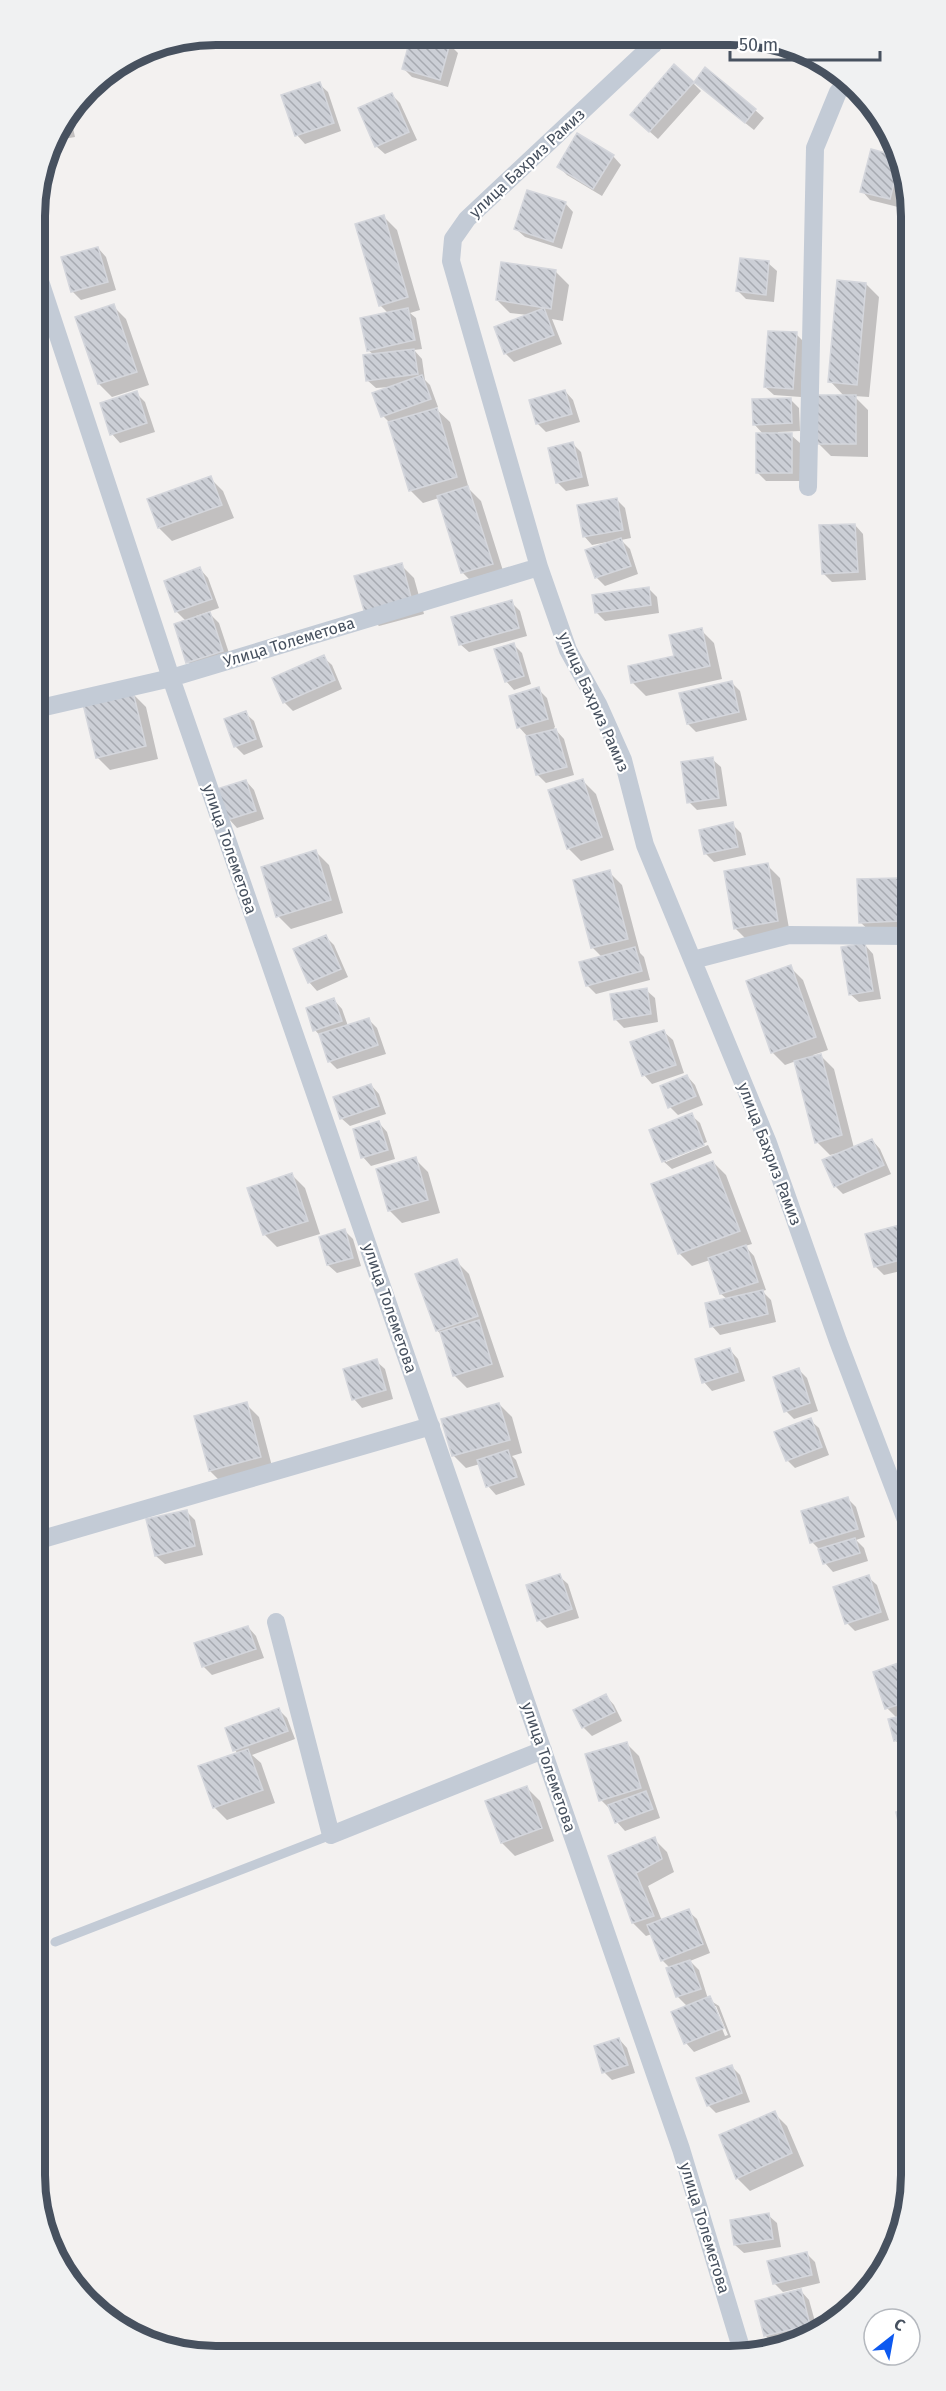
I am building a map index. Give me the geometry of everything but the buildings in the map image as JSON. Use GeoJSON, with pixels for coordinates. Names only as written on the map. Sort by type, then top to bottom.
{"type":"FeatureCollection","features":[{"type":"Feature","properties":{"kind":"street","name":"улица Бахриз Рамиз"},"geometry":{"type":"LineString","coordinates":[[653,45],[467,219],[453,239],[451,261],[539,567],[568,650],[598,704],[623,760],[645,845],[768,1143],[838,1341],[901,1507]]}},
{"type":"Feature","properties":{"kind":"street"},"geometry":{"type":"LineString","coordinates":[[808,487],[815,148],[838,92],[842,88]]}},
{"type":"Feature","properties":{"kind":"street","name":"улица Толеметова"},"geometry":{"type":"LineString","coordinates":[[45,296],[171,678],[681,2149],[741,2346]]}},
{"type":"Feature","properties":{"kind":"street","name":"Улица Толеметова"},"geometry":{"type":"LineString","coordinates":[[45,707],[171,678],[539,567]]}},
{"type":"Feature","properties":{"kind":"street"},"geometry":{"type":"LineString","coordinates":[[693,960],[789,935],[901,936]]}},
{"type":"Feature","properties":{"kind":"street"},"geometry":{"type":"LineString","coordinates":[[45,1538],[431,1426]]}},
{"type":"Feature","properties":{"kind":"street"},"geometry":{"type":"LineString","coordinates":[[276,1622],[331,1835],[543,1750]]}},
{"type":"Feature","properties":{"kind":"lane"},"geometry":{"type":"LineString","coordinates":[[55,1942],[331,1835]]}}]}
